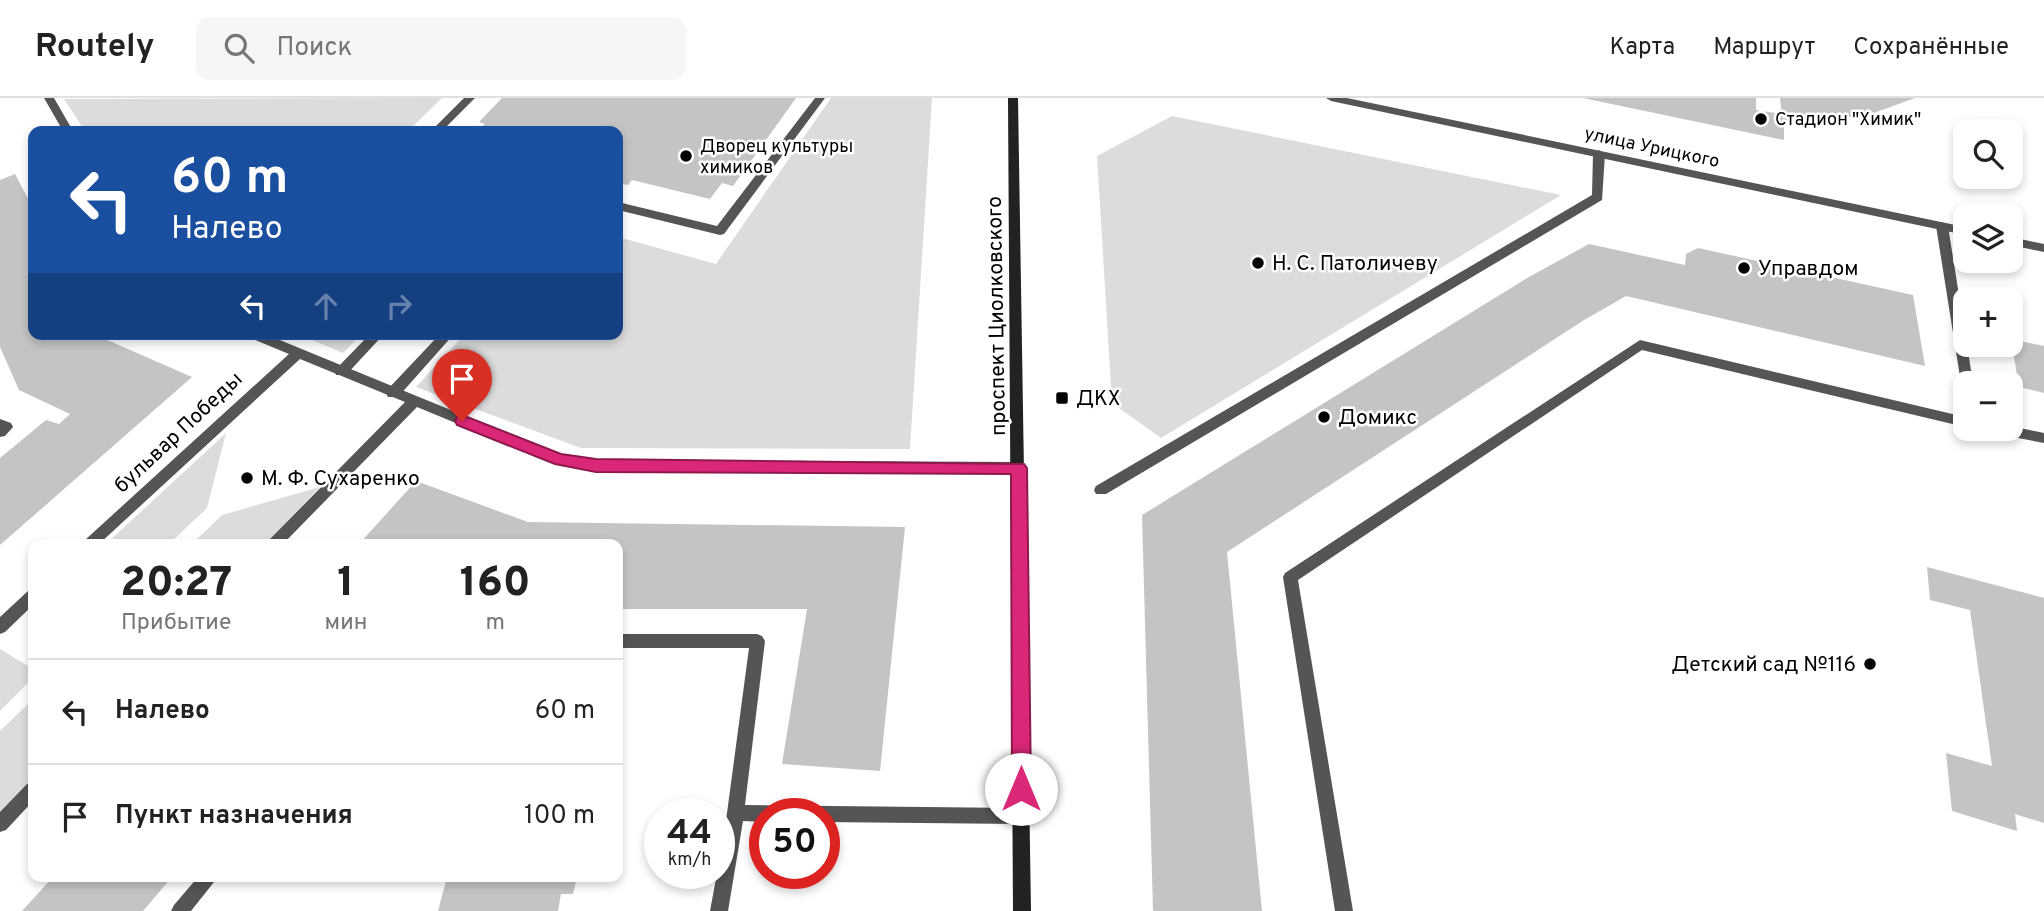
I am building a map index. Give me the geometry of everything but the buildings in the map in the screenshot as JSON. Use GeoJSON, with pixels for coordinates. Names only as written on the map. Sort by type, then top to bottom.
{"type":"FeatureCollection","features":[{"type":"Feature","properties":{"kind":"main road","name":"проспект Циолковского"},"geometry":{"type":"LineString","coordinates":[[1013,98],[1022,911]]}},
{"type":"Feature","properties":{"kind":"street"},"geometry":{"type":"LineString","coordinates":[[49,98],[65,126]]}},
{"type":"Feature","properties":{"kind":"street"},"geometry":{"type":"LineString","coordinates":[[441,126],[470,98]]}},
{"type":"Feature","properties":{"kind":"street"},"geometry":{"type":"LineString","coordinates":[[623,207],[720,231],[820,98]]}},
{"type":"Feature","properties":{"kind":"street","name":"улица Урицкого"},"geometry":{"type":"LineString","coordinates":[[1331,98],[1953,228]]}},
{"type":"Feature","properties":{"kind":"street"},"geometry":{"type":"LineString","coordinates":[[1101,491],[1598,197],[1599,154]]}},
{"type":"Feature","properties":{"kind":"street"},"geometry":{"type":"LineString","coordinates":[[1942,226],[1966,371]]}},
{"type":"Feature","properties":{"kind":"street"},"geometry":{"type":"LineString","coordinates":[[2023,244],[2044,248]]}},
{"type":"Feature","properties":{"kind":"street"},"geometry":{"type":"LineString","coordinates":[[266,340],[560,460],[596,466],[1019,468]]}},
{"type":"Feature","properties":{"kind":"street"},"geometry":{"type":"LineString","coordinates":[[341,372],[372,340]]}},
{"type":"Feature","properties":{"kind":"street"},"geometry":{"type":"LineString","coordinates":[[393,393],[442,340]]}},
{"type":"Feature","properties":{"kind":"street"},"geometry":{"type":"LineString","coordinates":[[1344,911],[1290,577],[1640,345],[1953,419]]}},
{"type":"Feature","properties":{"kind":"street","name":"бульвар Победы"},"geometry":{"type":"LineString","coordinates":[[95,539],[297,354]]}},
{"type":"Feature","properties":{"kind":"street"},"geometry":{"type":"LineString","coordinates":[[279,539],[414,402]]}},
{"type":"Feature","properties":{"kind":"street"},"geometry":{"type":"LineString","coordinates":[[0,424],[6,427],[0,432]]}},
{"type":"Feature","properties":{"kind":"street"},"geometry":{"type":"LineString","coordinates":[[2023,434],[2044,438]]}},
{"type":"Feature","properties":{"kind":"street"},"geometry":{"type":"LineString","coordinates":[[0,627],[28,601]]}},
{"type":"Feature","properties":{"kind":"street"},"geometry":{"type":"LineString","coordinates":[[623,641],[757,641],[736,813],[719,911]]}},
{"type":"Feature","properties":{"kind":"street"},"geometry":{"type":"LineString","coordinates":[[0,824],[28,795]]}},
{"type":"Feature","properties":{"kind":"street"},"geometry":{"type":"LineString","coordinates":[[736,813],[749,813]]}},
{"type":"Feature","properties":{"kind":"street"},"geometry":{"type":"LineString","coordinates":[[840,814],[1022,816]]}},
{"type":"Feature","properties":{"kind":"street"},"geometry":{"type":"LineString","coordinates":[[180,911],[205,882]]}},
{"type":"Feature","properties":{"kind":"shaded area"},"geometry":{"type":"Polygon","coordinates":[[[442,98],[413,126],[82,126],[64,99],[442,98]]]}},
{"type":"Feature","properties":{"kind":"shaded area"},"geometry":{"type":"Polygon","coordinates":[[[831,98],[932,98],[910,449],[581,448],[416,387],[459,340],[623,340],[623,238],[716,264],[831,98]]]}},
{"type":"Feature","properties":{"kind":"shaded area"},"geometry":{"type":"Polygon","coordinates":[[[1172,116],[1561,195],[1161,438],[1112,403],[1097,156],[1172,116]]]}},
{"type":"Feature","properties":{"kind":"shaded area"},"geometry":{"type":"Polygon","coordinates":[[[312,340],[356,340],[343,353],[312,340]]]}},
{"type":"Feature","properties":{"kind":"shaded area"},"geometry":{"type":"Polygon","coordinates":[[[226,433],[207,508],[174,539],[111,539],[226,433]]]}},
{"type":"Feature","properties":{"kind":"shaded area"},"geometry":{"type":"Polygon","coordinates":[[[320,487],[270,539],[197,539],[222,515],[320,487]]]}},
{"type":"Feature","properties":{"kind":"shaded area"},"geometry":{"type":"Polygon","coordinates":[[[0,649],[28,666],[28,683],[0,711],[0,649]]]}},
{"type":"Feature","properties":{"kind":"shaded area"},"geometry":{"type":"Polygon","coordinates":[[[28,704],[28,784],[0,813],[0,731],[28,704]]]}},
{"type":"Feature","properties":{"kind":"place","name":"Стадион \"Химик\""},"geometry":{"type":"Point","coordinates":[1761,119]}},
{"type":"Feature","properties":{"kind":"place","name":"Дворец культуры химиков"},"geometry":{"type":"Point","coordinates":[686,156]}},
{"type":"Feature","properties":{"kind":"place","name":"Н. С. Патоличеву"},"geometry":{"type":"Point","coordinates":[1258,263]}},
{"type":"Feature","properties":{"kind":"place","name":"Управдом"},"geometry":{"type":"Point","coordinates":[1744,268]}},
{"type":"Feature","properties":{"kind":"place","name":"ДКХ"},"geometry":{"type":"Point","coordinates":[1062,398]}},
{"type":"Feature","properties":{"kind":"place","name":"Домикс"},"geometry":{"type":"Point","coordinates":[1324,417]}},
{"type":"Feature","properties":{"kind":"place","name":"М. Ф. Сухаренко"},"geometry":{"type":"Point","coordinates":[247,478]}},
{"type":"Feature","properties":{"kind":"place","name":"Детский сад №116"},"geometry":{"type":"Point","coordinates":[1870,664]}},
{"type":"Feature","properties":{"kind":"route"},"geometry":{"type":"LineString","coordinates":[[462,421],[560,460],[596,466],[1019,468],[1021,789]]}}]}
